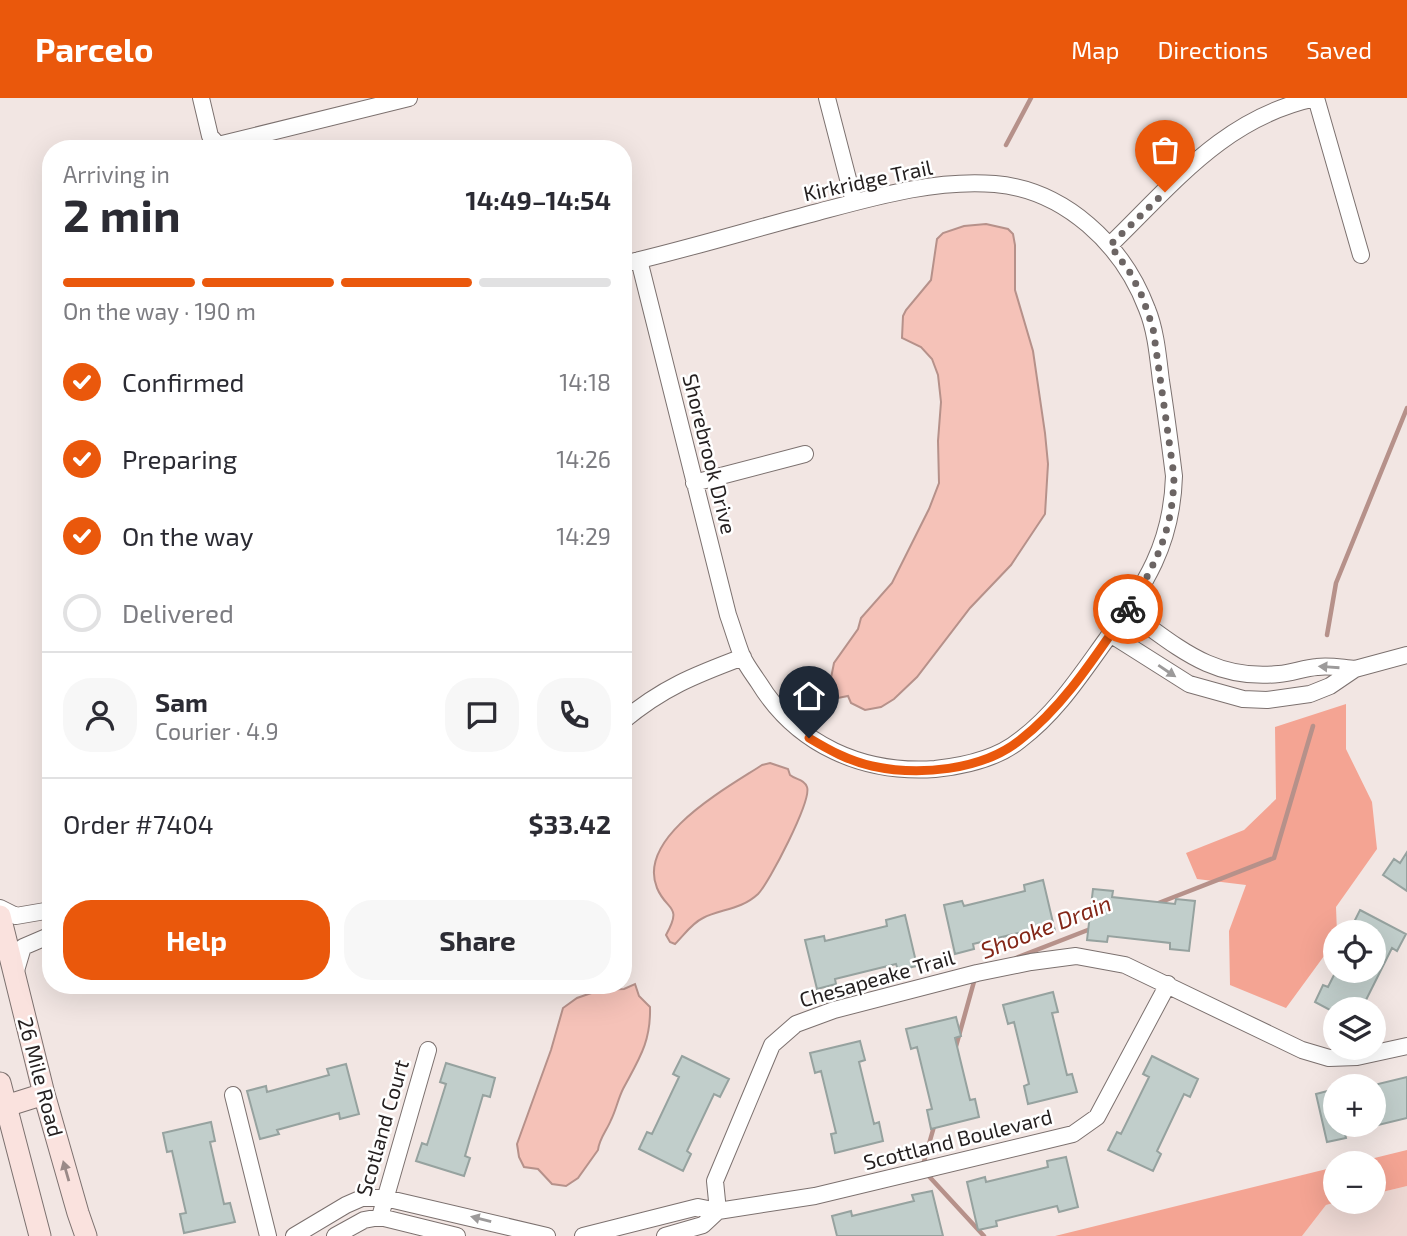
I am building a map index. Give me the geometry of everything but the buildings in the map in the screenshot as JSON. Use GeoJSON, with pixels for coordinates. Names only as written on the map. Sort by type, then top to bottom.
{"type":"FeatureCollection","features":[{"type":"Feature","properties":{"kind":"main road","name":"26 Mile Road"},"geometry":{"type":"LineString","coordinates":[[0,916],[44,1094],[86,1236]]}},
{"type":"Feature","properties":{"kind":"main road","name":"26 Mile Road"},"geometry":{"type":"LineString","coordinates":[[0,1083],[40,1236]]}},
{"type":"Feature","properties":{"kind":"main road"},"geometry":{"type":"LineString","coordinates":[[6,1106],[44,1094]]}},
{"type":"Feature","properties":{"kind":"street"},"geometry":{"type":"LineString","coordinates":[[201,98],[210,136],[214,140]]}},
{"type":"Feature","properties":{"kind":"street"},"geometry":{"type":"LineString","coordinates":[[238,140],[409,98]]}},
{"type":"Feature","properties":{"kind":"street"},"geometry":{"type":"LineString","coordinates":[[827,98],[854,202]]}},
{"type":"Feature","properties":{"kind":"street"},"geometry":{"type":"LineString","coordinates":[[1110,245],[1220,140],[1271,110],[1316,98],[1361,255]]}},
{"type":"Feature","properties":{"kind":"street","name":"Kirkridge Trail"},"geometry":{"type":"LineString","coordinates":[[632,262],[854,202],[953,184],[995,184],[1023,189],[1052,200],[1088,225],[1110,245],[1131,274],[1153,328],[1174,476],[1173,500],[1161,550],[1127,611],[1110,634]]}},
{"type":"Feature","properties":{"kind":"street","name":"Shorebrook Drive"},"geometry":{"type":"LineString","coordinates":[[632,266],[694,483],[728,615],[743,657],[772,704],[809,738],[834,753],[871,766],[909,771],[951,767],[988,758],[1018,742],[1060,703],[1110,634]]}},
{"type":"Feature","properties":{"kind":"street"},"geometry":{"type":"LineString","coordinates":[[694,483],[805,454]]}},
{"type":"Feature","properties":{"kind":"street"},"geometry":{"type":"LineString","coordinates":[[1127,611],[1190,656],[1229,670],[1268,674],[1321,666],[1355,668],[1407,655]]}},
{"type":"Feature","properties":{"kind":"street"},"geometry":{"type":"LineString","coordinates":[[1110,634],[1169,674],[1189,684],[1243,699],[1267,700],[1310,694],[1330,686],[1355,668]]}},
{"type":"Feature","properties":{"kind":"street"},"geometry":{"type":"LineString","coordinates":[[632,713],[673,685],[743,657]]}},
{"type":"Feature","properties":{"kind":"street"},"geometry":{"type":"LineString","coordinates":[[1225,695],[1229,670]]}},
{"type":"Feature","properties":{"kind":"street"},"geometry":{"type":"LineString","coordinates":[[0,908],[16,916],[42,912]]}},
{"type":"Feature","properties":{"kind":"street"},"geometry":{"type":"LineString","coordinates":[[15,974],[23,947],[42,940]]}},
{"type":"Feature","properties":{"kind":"street","name":"Chesapeake Trail"},"geometry":{"type":"LineString","coordinates":[[718,1211],[715,1181],[741,1113],[772,1045],[796,1024],[834,1010],[977,973],[1076,956],[1125,965],[1302,1050],[1329,1058],[1357,1057],[1407,1046]]}},
{"type":"Feature","properties":{"kind":"street","name":"Scottland Boulevard"},"geometry":{"type":"LineString","coordinates":[[583,1236],[698,1207],[718,1211],[815,1196],[1073,1134],[1097,1117],[1168,984]]}},
{"type":"Feature","properties":{"kind":"street","name":"Scotland Court"},"geometry":{"type":"LineString","coordinates":[[380,1217],[428,1050]]}},
{"type":"Feature","properties":{"kind":"street"},"geometry":{"type":"LineString","coordinates":[[233,1095],[268,1236]]}},
{"type":"Feature","properties":{"kind":"street"},"geometry":{"type":"LineString","coordinates":[[294,1236],[346,1205],[362,1199],[385,1198],[547,1236]]}},
{"type":"Feature","properties":{"kind":"street","name":"Scottland Boulevard"},"geometry":{"type":"LineString","coordinates":[[667,1236],[703,1226],[718,1211]]}},
{"type":"Feature","properties":{"kind":"street"},"geometry":{"type":"LineString","coordinates":[[662,1216],[667,1236]]}},
{"type":"Feature","properties":{"kind":"street"},"geometry":{"type":"LineString","coordinates":[[335,1236],[364,1220],[380,1217],[457,1236]]}},
{"type":"Feature","properties":{"kind":"shaded area"},"geometry":{"type":"Polygon","coordinates":[[[986,224],[1008,229],[1013,234],[1015,290],[1033,351],[1045,433],[1048,464],[1045,514],[1011,565],[970,608],[917,677],[894,699],[881,707],[865,710],[851,703],[848,696],[838,698],[832,694],[829,688],[834,663],[858,629],[861,618],[892,583],[939,483],[941,402],[938,375],[932,359],[921,347],[902,338],[903,316],[931,280],[937,239],[943,233],[964,226],[986,224]]]}},
{"type":"Feature","properties":{"kind":"shaded area"},"geometry":{"type":"Polygon","coordinates":[[[1346,704],[1346,749],[1372,802],[1377,849],[1336,907],[1336,920],[1323,920],[1323,957],[1286,1008],[1230,985],[1229,931],[1246,885],[1197,879],[1186,853],[1244,830],[1276,799],[1275,727],[1346,704]]]}},
{"type":"Feature","properties":{"kind":"shaded area"},"geometry":{"type":"Polygon","coordinates":[[[770,763],[788,769],[790,775],[807,787],[797,824],[771,874],[758,894],[751,899],[699,920],[675,944],[670,942],[666,935],[673,913],[657,888],[654,869],[660,851],[688,816],[762,765],[770,763]]]}},
{"type":"Feature","properties":{"kind":"shaded area"},"geometry":{"type":"Polygon","coordinates":[[[635,984],[639,996],[650,1007],[643,1050],[621,1093],[598,1150],[578,1178],[566,1186],[552,1184],[538,1169],[524,1167],[517,1144],[563,1008],[588,994],[632,994],[632,985],[635,984]]]}},
{"type":"Feature","properties":{"kind":"shaded area"},"geometry":{"type":"Polygon","coordinates":[[[1407,1150],[1407,1186],[1386,1191],[1386,1155],[1407,1150]]]}},
{"type":"Feature","properties":{"kind":"shaded area"},"geometry":{"type":"Polygon","coordinates":[[[1323,1170],[1323,1209],[1302,1236],[1055,1236],[1323,1170]]]}},
{"type":"Feature","properties":{"kind":"shaded area"},"geometry":{"type":"Polygon","coordinates":[[[1407,1186],[1407,1236],[1302,1236],[1323,1209],[1323,1214],[1386,1214],[1386,1191],[1407,1186]]]}},
{"type":"Feature","properties":{"kind":"waterway"},"geometry":{"type":"LineString","coordinates":[[1006,145],[1031,98]]}},
{"type":"Feature","properties":{"kind":"waterway","name":"Shooke Drain"},"geometry":{"type":"LineString","coordinates":[[1327,635],[1336,583],[1407,408]]}},
{"type":"Feature","properties":{"kind":"waterway","name":"Shooke Drain"},"geometry":{"type":"LineString","coordinates":[[1156,904],[1274,858],[1313,726]]}},
{"type":"Feature","properties":{"kind":"waterway","name":"Shooke Drain"},"geometry":{"type":"LineString","coordinates":[[1016,958],[1093,928]]}},
{"type":"Feature","properties":{"kind":"waterway","name":"Shooke Drain"},"geometry":{"type":"LineString","coordinates":[[955,1050],[975,978]]}},
{"type":"Feature","properties":{"kind":"waterway","name":"Shooke Drain"},"geometry":{"type":"LineString","coordinates":[[923,1165],[935,1123]]}},
{"type":"Feature","properties":{"kind":"waterway","name":"Shooke Drain"},"geometry":{"type":"LineString","coordinates":[[925,1172],[984,1236]]}},
{"type":"Feature","properties":{"kind":"way so far"},"geometry":{"type":"LineString","coordinates":[[1128,609],[1161,550],[1173,500],[1174,476],[1149,312],[1131,274],[1110,245],[1165,192]]}},
{"type":"Feature","properties":{"kind":"route"},"geometry":{"type":"LineString","coordinates":[[809,738],[834,753],[871,766],[909,771],[951,767],[988,758],[1018,742],[1060,703],[1128,609]]}}]}
